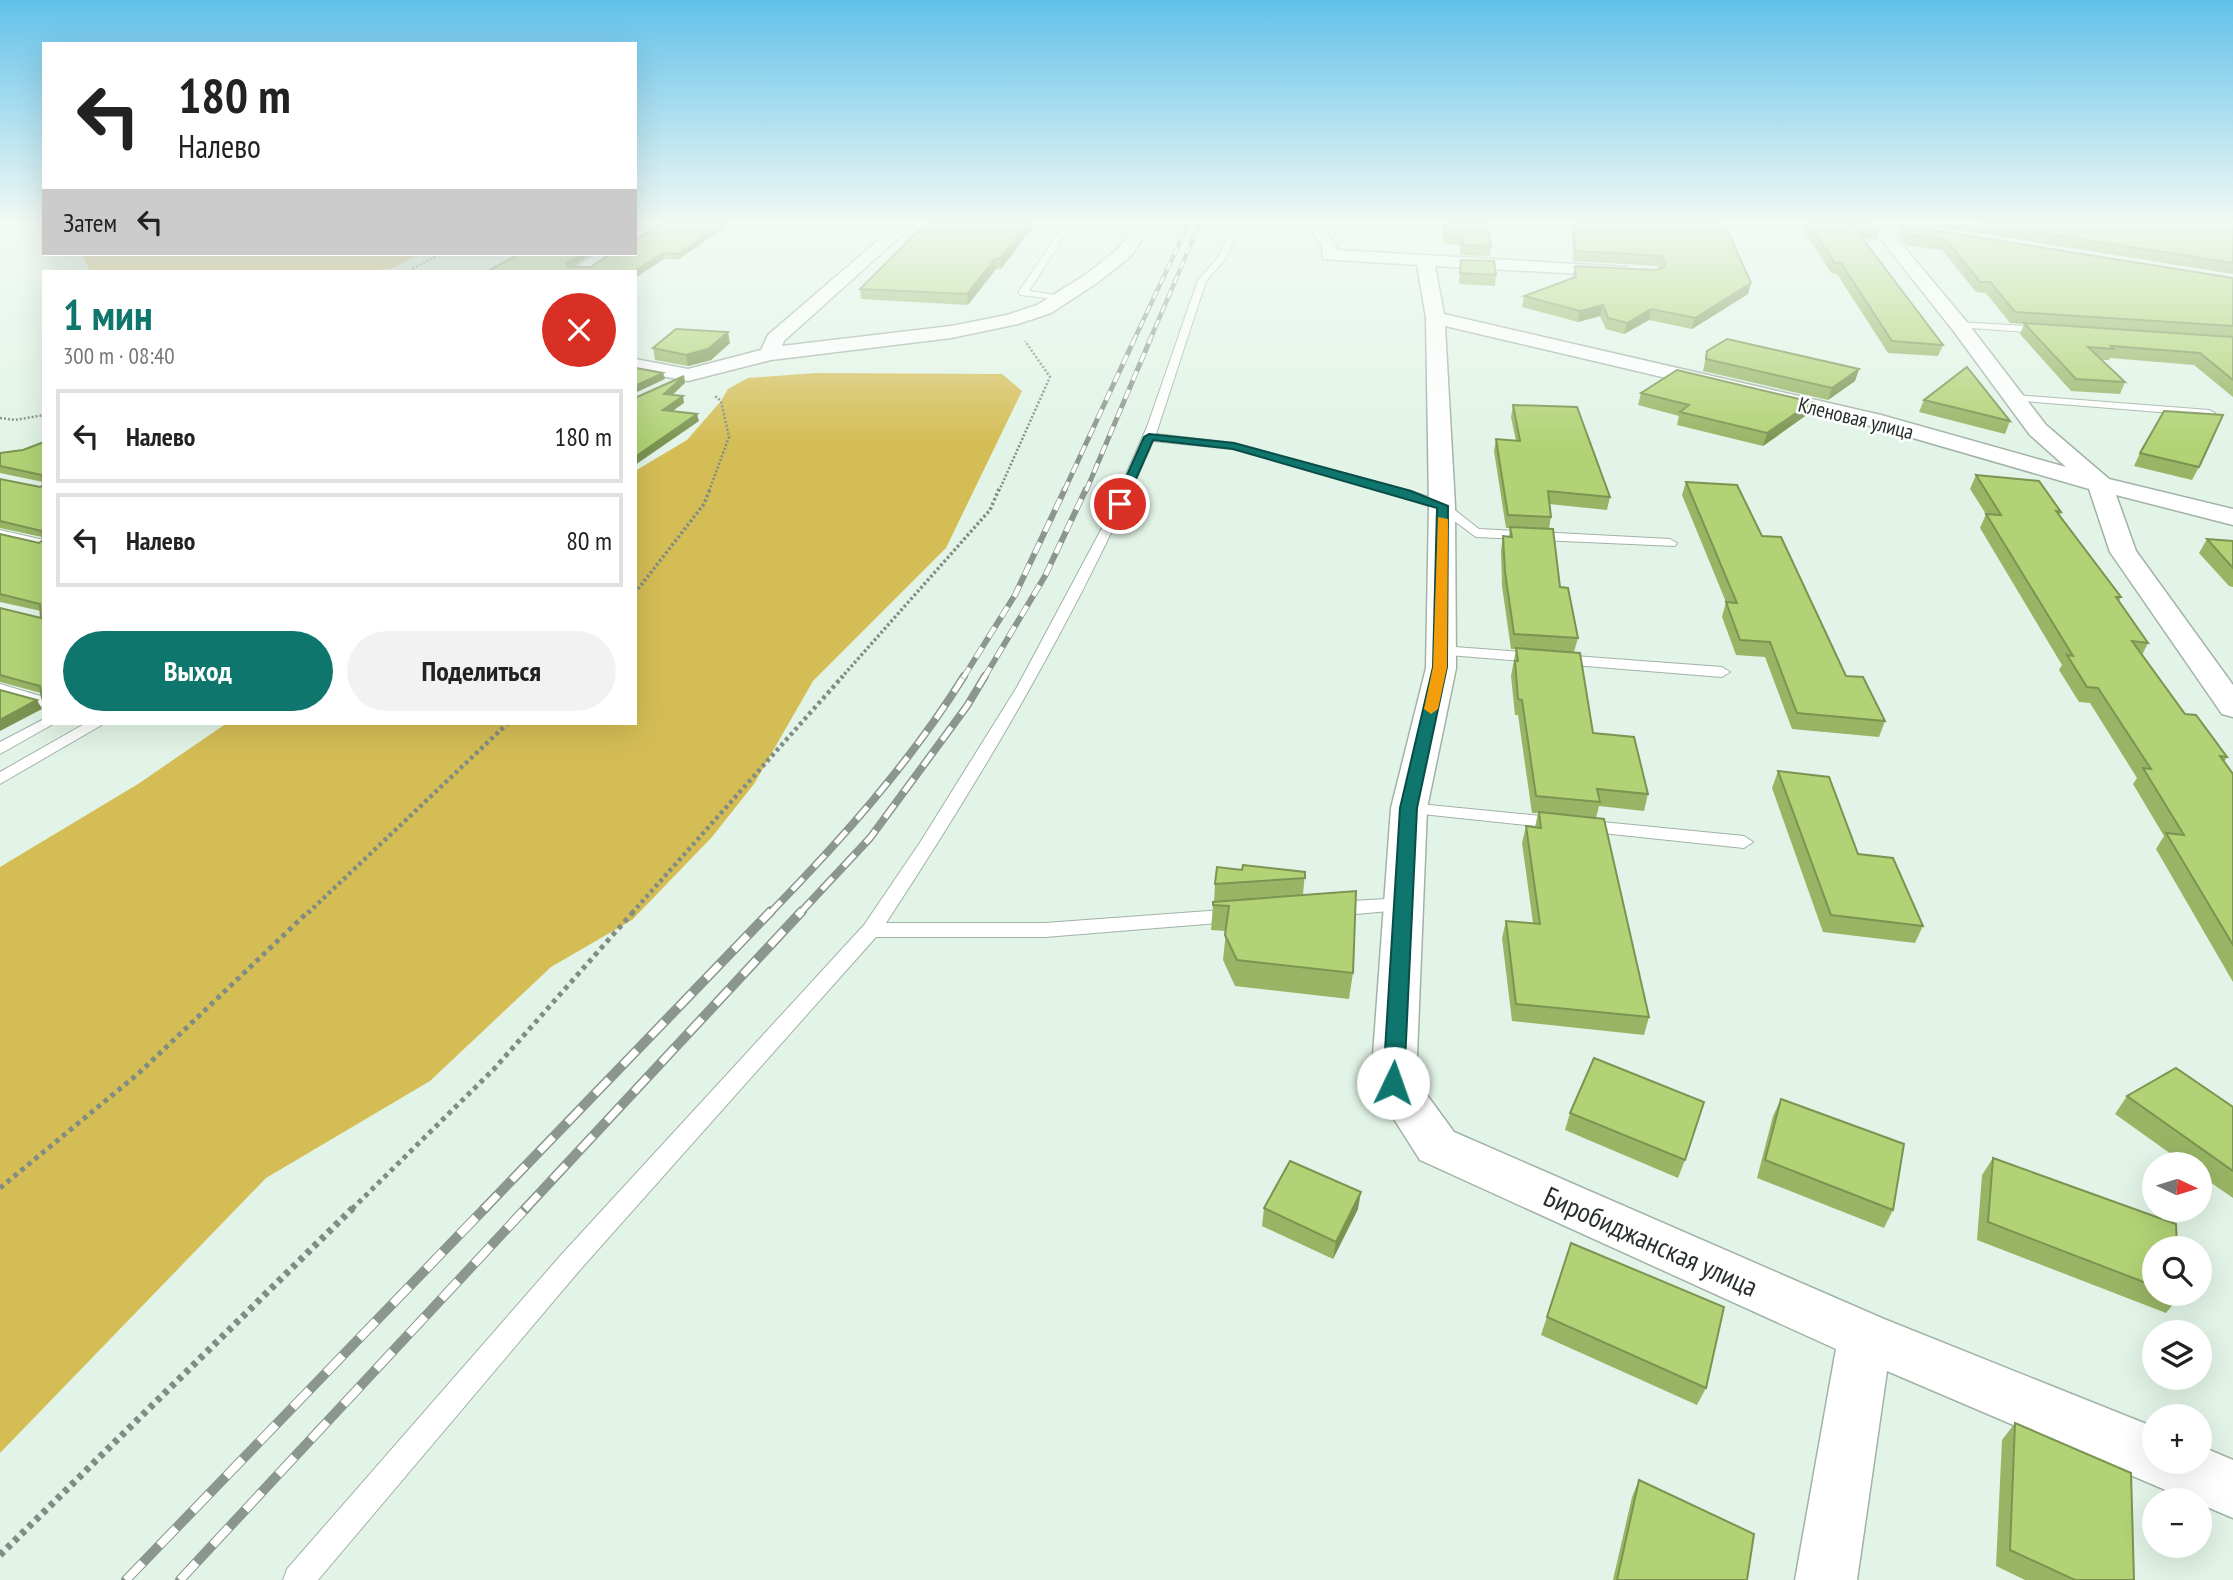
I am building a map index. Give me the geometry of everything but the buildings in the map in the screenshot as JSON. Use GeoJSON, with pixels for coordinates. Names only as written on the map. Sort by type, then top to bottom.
{"type":"FeatureCollection","features":[{"type":"Feature","properties":{"kind":"street"},"geometry":{"type":"LineString","coordinates":[[770,354],[775,339],[823,297]]}},
{"type":"Feature","properties":{"kind":"street"},"geometry":{"type":"LineString","coordinates":[[637,365],[688,375],[770,354],[951,332],[1011,320],[1044,309],[1064,297]]}},
{"type":"Feature","properties":{"kind":"street"},"geometry":{"type":"LineString","coordinates":[[1404,904],[1409,808],[1440,667],[1441,651],[1442,506],[1435,318],[1431,297]]}},
{"type":"Feature","properties":{"kind":"street"},"geometry":{"type":"LineString","coordinates":[[1936,297],[2038,430],[2100,484],[2123,552],[2233,708]]}},
{"type":"Feature","properties":{"kind":"street","name":"Кленовая улица"},"geometry":{"type":"LineString","coordinates":[[1435,318],[1881,422],[2100,484],[2233,517]]}},
{"type":"Feature","properties":{"kind":"street","name":"Биробиджанская улица"},"geometry":{"type":"LineString","coordinates":[[1404,904],[1393,1083],[1437,1146],[1865,1336],[2142,1451]]}},
{"type":"Feature","properties":{"kind":"street"},"geometry":{"type":"LineString","coordinates":[[1826,1580],[1865,1336]]}},
{"type":"Feature","properties":{"kind":"street"},"geometry":{"type":"LineString","coordinates":[[2197,1474],[2233,1489]]}},
{"type":"Feature","properties":{"kind":"lane"},"geometry":{"type":"LineString","coordinates":[[298,1580],[570,1263],[870,930],[929,843],[1025,687],[1110,526],[1149,437],[1196,297]]}},
{"type":"Feature","properties":{"kind":"lane"},"geometry":{"type":"LineString","coordinates":[[1959,325],[2055,331]]}},
{"type":"Feature","properties":{"kind":"lane"},"geometry":{"type":"LineString","coordinates":[[667,385],[688,375]]}},
{"type":"Feature","properties":{"kind":"lane"},"geometry":{"type":"LineString","coordinates":[[2015,398],[2208,413]]}},
{"type":"Feature","properties":{"kind":"lane"},"geometry":{"type":"LineString","coordinates":[[1149,437],[1234,446],[1407,494],[1442,506],[1476,533],[1670,543]]}},
{"type":"Feature","properties":{"kind":"lane"},"geometry":{"type":"LineString","coordinates":[[0,534],[42,544]]}},
{"type":"Feature","properties":{"kind":"lane"},"geometry":{"type":"LineString","coordinates":[[1441,651],[1722,672]]}},
{"type":"Feature","properties":{"kind":"lane"},"geometry":{"type":"LineString","coordinates":[[0,689],[42,701]]}},
{"type":"Feature","properties":{"kind":"lane"},"geometry":{"type":"LineString","coordinates":[[0,749],[43,725]]}},
{"type":"Feature","properties":{"kind":"lane"},"geometry":{"type":"LineString","coordinates":[[0,779],[94,725]]}},
{"type":"Feature","properties":{"kind":"lane"},"geometry":{"type":"LineString","coordinates":[[1409,808],[1744,842]]}},
{"type":"Feature","properties":{"kind":"lane"},"geometry":{"type":"LineString","coordinates":[[1321,910],[1404,904]]}},
{"type":"Feature","properties":{"kind":"lane"},"geometry":{"type":"LineString","coordinates":[[870,930],[1045,930],[1252,915]]}},
{"type":"Feature","properties":{"kind":"path"},"geometry":{"type":"LineString","coordinates":[[0,1555],[494,1069],[990,510],[1050,377],[1011,320]]}},
{"type":"Feature","properties":{"kind":"path"},"geometry":{"type":"LineString","coordinates":[[637,590],[704,504],[729,438],[721,401],[688,375]]}},
{"type":"Feature","properties":{"kind":"path"},"geometry":{"type":"LineString","coordinates":[[0,418],[15,420],[42,415]]}},
{"type":"Feature","properties":{"kind":"path"},"geometry":{"type":"LineString","coordinates":[[0,1188],[139,1073],[506,725]]}},
{"type":"Feature","properties":{"kind":"shaded area"},"geometry":{"type":"Polygon","coordinates":[[[816,373],[1002,374],[1022,391],[946,548],[813,681],[754,784],[712,837],[632,920],[551,967],[430,1081],[266,1178],[0,1453],[0,867],[138,784],[224,725],[637,725],[637,470],[687,440],[728,389],[748,378],[816,373]]]}},
{"type":"Feature","properties":{"kind":"railway"},"geometry":{"type":"LineString","coordinates":[[1133,342],[1154,297]]}},
{"type":"Feature","properties":{"kind":"railway"},"geometry":{"type":"LineString","coordinates":[[1149,342],[1168,297]]}},
{"type":"Feature","properties":{"kind":"railway"},"geometry":{"type":"LineString","coordinates":[[1064,491],[1134,340]]}},
{"type":"Feature","properties":{"kind":"railway"},"geometry":{"type":"LineString","coordinates":[[1086,491],[1150,340]]}},
{"type":"Feature","properties":{"kind":"railway"},"geometry":{"type":"LineString","coordinates":[[963,678],[1015,595],[1065,489]]}},
{"type":"Feature","properties":{"kind":"railway"},"geometry":{"type":"LineString","coordinates":[[984,678],[1045,576],[1086,489]]}},
{"type":"Feature","properties":{"kind":"railway"},"geometry":{"type":"LineString","coordinates":[[770,913],[823,857],[898,770],[964,676]]}},
{"type":"Feature","properties":{"kind":"railway"},"geometry":{"type":"LineString","coordinates":[[800,913],[870,838],[967,706],[985,676]]}},
{"type":"Feature","properties":{"kind":"railway"},"geometry":{"type":"LineString","coordinates":[[484,1209],[771,911]]}},
{"type":"Feature","properties":{"kind":"railway"},"geometry":{"type":"LineString","coordinates":[[525,1209],[802,911]]}},
{"type":"Feature","properties":{"kind":"railway"},"geometry":{"type":"LineString","coordinates":[[126,1580],[486,1207]]}},
{"type":"Feature","properties":{"kind":"railway"},"geometry":{"type":"LineString","coordinates":[[180,1580],[527,1207]]}},
{"type":"Feature","properties":{"kind":"slow traffic"},"geometry":{"type":"LineString","coordinates":[[1431,709],[1440,667],[1442,519]]}},
{"type":"Feature","properties":{"kind":"route"},"geometry":{"type":"LineString","coordinates":[[1120,504],[1149,437],[1234,446],[1442,506],[1440,667],[1409,808],[1393,1083]]}}]}
